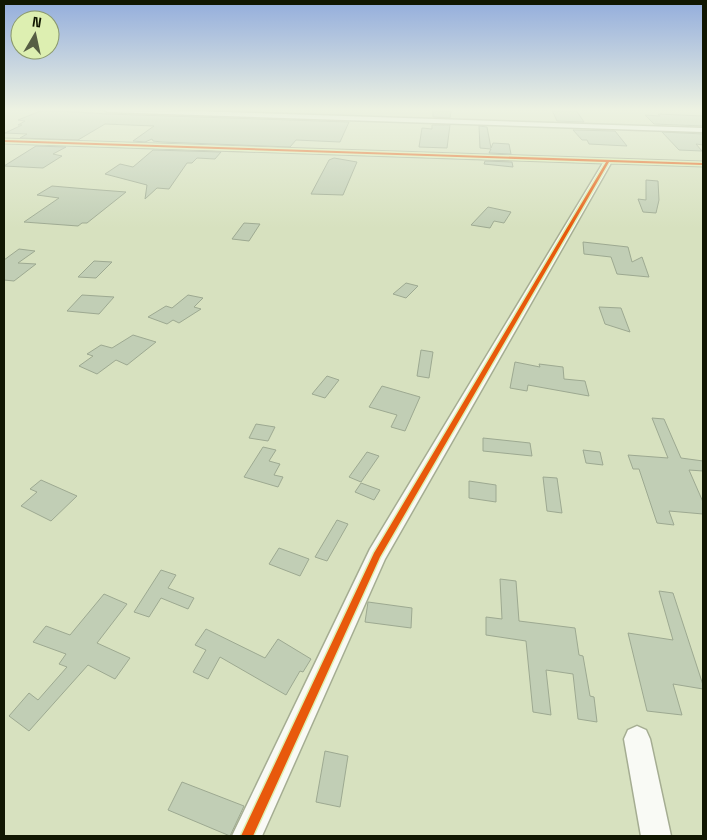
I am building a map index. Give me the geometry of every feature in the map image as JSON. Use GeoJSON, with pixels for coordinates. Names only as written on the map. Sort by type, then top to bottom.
{"type":"FeatureCollection","features":[{"type":"Feature","properties":{"kind":"street"},"geometry":{"type":"LineString","coordinates":[[252,149],[703,164]]}},
{"type":"Feature","properties":{"kind":"street"},"geometry":{"type":"LineString","coordinates":[[247,836],[377,555],[608,161]]}},
{"type":"Feature","properties":{"kind":"street"},"geometry":{"type":"LineString","coordinates":[[637,739],[656,836]]}},
{"type":"Feature","properties":{"kind":"building"},"geometry":{"type":"Polygon","coordinates":[[[31,149],[62,149],[53,154],[62,156],[43,168],[4,166],[31,149]]]}},
{"type":"Feature","properties":{"kind":"building"},"geometry":{"type":"Polygon","coordinates":[[[491,149],[510,149],[511,154],[489,153],[491,149]]]}},
{"type":"Feature","properties":{"kind":"building"},"geometry":{"type":"Polygon","coordinates":[[[700,149],[702,151],[679,150],[700,149]]]}},
{"type":"Feature","properties":{"kind":"building"},"geometry":{"type":"Polygon","coordinates":[[[153,150],[221,152],[215,159],[197,158],[192,163],[187,163],[169,189],[157,188],[145,199],[147,185],[105,174],[120,164],[133,167],[153,150]]]}},
{"type":"Feature","properties":{"kind":"building"},"geometry":{"type":"Polygon","coordinates":[[[334,158],[357,162],[343,195],[311,194],[329,160],[334,158]]]}},
{"type":"Feature","properties":{"kind":"building"},"geometry":{"type":"Polygon","coordinates":[[[485,161],[512,162],[513,167],[484,164],[485,161]]]}},
{"type":"Feature","properties":{"kind":"building"},"geometry":{"type":"Polygon","coordinates":[[[646,180],[658,181],[659,200],[656,213],[643,212],[638,199],[646,200],[646,180]]]}},
{"type":"Feature","properties":{"kind":"building"},"geometry":{"type":"Polygon","coordinates":[[[52,186],[126,192],[87,223],[82,223],[78,226],[24,222],[59,198],[37,195],[52,186]]]}},
{"type":"Feature","properties":{"kind":"building"},"geometry":{"type":"Polygon","coordinates":[[[488,207],[511,212],[504,223],[494,221],[490,228],[471,225],[488,207]]]}},
{"type":"Feature","properties":{"kind":"building"},"geometry":{"type":"Polygon","coordinates":[[[244,223],[260,224],[249,241],[232,239],[244,223]]]}},
{"type":"Feature","properties":{"kind":"building"},"geometry":{"type":"Polygon","coordinates":[[[583,242],[628,247],[632,262],[642,257],[649,277],[617,274],[611,257],[584,254],[583,242]]]}},
{"type":"Feature","properties":{"kind":"building"},"geometry":{"type":"Polygon","coordinates":[[[19,249],[35,251],[18,263],[36,264],[14,281],[4,280],[4,260],[19,249]]]}},
{"type":"Feature","properties":{"kind":"building"},"geometry":{"type":"Polygon","coordinates":[[[94,261],[112,262],[96,278],[78,277],[94,261]]]}},
{"type":"Feature","properties":{"kind":"building"},"geometry":{"type":"Polygon","coordinates":[[[406,283],[418,286],[406,298],[393,294],[406,283]]]}},
{"type":"Feature","properties":{"kind":"building"},"geometry":{"type":"Polygon","coordinates":[[[82,295],[114,297],[99,314],[67,311],[82,295]]]}},
{"type":"Feature","properties":{"kind":"building"},"geometry":{"type":"Polygon","coordinates":[[[188,295],[203,298],[194,307],[201,309],[179,323],[173,320],[167,324],[148,317],[166,306],[172,308],[188,295]]]}},
{"type":"Feature","properties":{"kind":"building"},"geometry":{"type":"Polygon","coordinates":[[[599,307],[621,308],[630,332],[605,324],[599,307]]]}},
{"type":"Feature","properties":{"kind":"building"},"geometry":{"type":"Polygon","coordinates":[[[133,335],[156,342],[127,365],[116,360],[97,374],[79,366],[93,356],[87,354],[101,345],[112,348],[133,335]]]}},
{"type":"Feature","properties":{"kind":"building"},"geometry":{"type":"Polygon","coordinates":[[[421,350],[433,352],[429,378],[417,376],[421,350]]]}},
{"type":"Feature","properties":{"kind":"building"},"geometry":{"type":"Polygon","coordinates":[[[515,362],[540,367],[539,364],[563,367],[564,379],[585,381],[589,396],[528,385],[527,391],[510,388],[515,362]]]}},
{"type":"Feature","properties":{"kind":"building"},"geometry":{"type":"Polygon","coordinates":[[[327,376],[339,380],[325,398],[312,394],[327,376]]]}},
{"type":"Feature","properties":{"kind":"building"},"geometry":{"type":"Polygon","coordinates":[[[382,386],[420,397],[405,431],[391,427],[397,415],[369,407],[382,386]]]}},
{"type":"Feature","properties":{"kind":"building"},"geometry":{"type":"Polygon","coordinates":[[[652,418],[664,419],[681,458],[703,461],[703,471],[689,470],[703,502],[703,514],[669,511],[674,525],[657,523],[639,469],[633,469],[628,455],[668,458],[652,418]]]}},
{"type":"Feature","properties":{"kind":"building"},"geometry":{"type":"Polygon","coordinates":[[[256,424],[275,427],[268,441],[249,438],[256,424]]]}},
{"type":"Feature","properties":{"kind":"building"},"geometry":{"type":"Polygon","coordinates":[[[483,438],[530,443],[532,456],[483,451],[483,438]]]}},
{"type":"Feature","properties":{"kind":"building"},"geometry":{"type":"Polygon","coordinates":[[[263,447],[276,450],[269,461],[280,464],[274,475],[283,477],[278,487],[244,477],[263,447]]]}},
{"type":"Feature","properties":{"kind":"building"},"geometry":{"type":"Polygon","coordinates":[[[583,450],[600,452],[603,465],[586,463],[583,450]]]}},
{"type":"Feature","properties":{"kind":"building"},"geometry":{"type":"Polygon","coordinates":[[[367,452],[379,456],[361,482],[349,477],[367,452]]]}},
{"type":"Feature","properties":{"kind":"building"},"geometry":{"type":"Polygon","coordinates":[[[543,477],[557,478],[562,513],[547,511],[543,477]]]}},
{"type":"Feature","properties":{"kind":"building"},"geometry":{"type":"Polygon","coordinates":[[[41,480],[77,496],[51,521],[21,506],[37,492],[30,489],[41,480]]]}},
{"type":"Feature","properties":{"kind":"building"},"geometry":{"type":"Polygon","coordinates":[[[469,481],[496,485],[496,502],[469,498],[469,481]]]}},
{"type":"Feature","properties":{"kind":"building"},"geometry":{"type":"Polygon","coordinates":[[[361,483],[380,490],[374,500],[355,492],[361,483]]]}},
{"type":"Feature","properties":{"kind":"building"},"geometry":{"type":"Polygon","coordinates":[[[337,520],[348,524],[327,561],[315,557],[337,520]]]}},
{"type":"Feature","properties":{"kind":"building"},"geometry":{"type":"Polygon","coordinates":[[[279,548],[309,559],[300,576],[269,564],[279,548]]]}},
{"type":"Feature","properties":{"kind":"building"},"geometry":{"type":"Polygon","coordinates":[[[161,570],[176,575],[168,588],[194,598],[188,609],[161,598],[149,617],[134,612],[161,570]]]}},
{"type":"Feature","properties":{"kind":"building"},"geometry":{"type":"Polygon","coordinates":[[[500,579],[516,581],[519,621],[575,628],[579,655],[583,656],[590,696],[594,697],[597,722],[578,719],[573,674],[546,670],[551,715],[533,712],[526,641],[486,635],[486,617],[502,619],[500,579]]]}},
{"type":"Feature","properties":{"kind":"building"},"geometry":{"type":"Polygon","coordinates":[[[659,591],[673,593],[703,685],[703,689],[673,684],[682,715],[647,711],[628,633],[673,640],[659,591]]]}},
{"type":"Feature","properties":{"kind":"building"},"geometry":{"type":"Polygon","coordinates":[[[104,594],[127,604],[97,643],[130,658],[115,679],[88,665],[29,731],[9,716],[29,693],[38,700],[67,667],[59,664],[66,654],[33,642],[46,626],[70,635],[104,594]]]}},
{"type":"Feature","properties":{"kind":"building"},"geometry":{"type":"Polygon","coordinates":[[[368,602],[412,608],[411,628],[365,622],[368,602]]]}},
{"type":"Feature","properties":{"kind":"building"},"geometry":{"type":"Polygon","coordinates":[[[206,629],[265,658],[278,639],[311,659],[303,672],[300,671],[286,695],[220,657],[208,679],[193,672],[206,650],[195,645],[206,629]]]}},
{"type":"Feature","properties":{"kind":"building"},"geometry":{"type":"Polygon","coordinates":[[[325,751],[348,756],[340,807],[316,802],[325,751]]]}},
{"type":"Feature","properties":{"kind":"building"},"geometry":{"type":"Polygon","coordinates":[[[182,782],[244,806],[230,836],[168,810],[182,782]]]}},
{"type":"Feature","properties":{"kind":"cycle path"},"geometry":{"type":"LineString","coordinates":[[253,149],[703,164]]}},
{"type":"Feature","properties":{"kind":"cycle path"},"geometry":{"type":"LineString","coordinates":[[247,836],[377,555],[608,161]]}}]}
